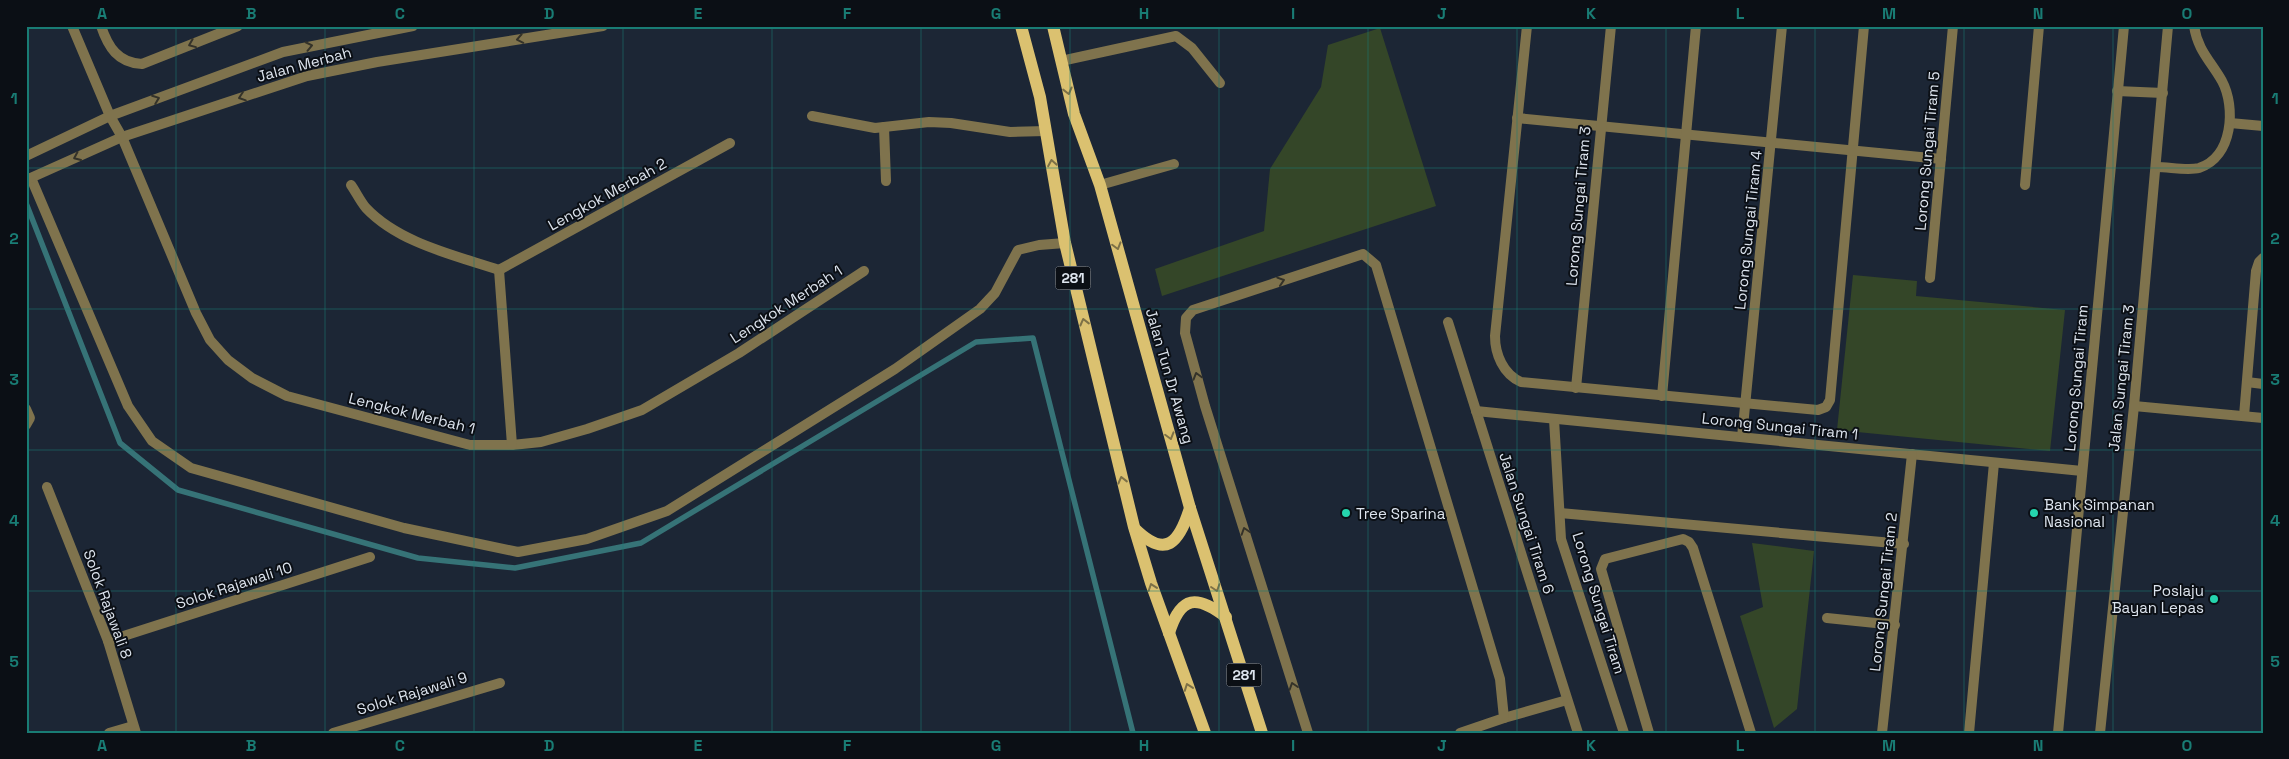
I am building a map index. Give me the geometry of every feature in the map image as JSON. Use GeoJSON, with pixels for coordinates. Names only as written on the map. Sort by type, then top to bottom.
{"type":"FeatureCollection","features":[{"type":"Feature","properties":{"kind":"main road"},"geometry":{"type":"LineString","coordinates":[[1011,26],[1022,32]]}},
{"type":"Feature","properties":{"kind":"main road","name":"Jalan Tun Dr Awang"},"geometry":{"type":"LineString","coordinates":[[1055,28],[1074,114],[1100,185],[1190,508],[1262,733]]}},
{"type":"Feature","properties":{"kind":"main road","name":"281"},"geometry":{"type":"LineString","coordinates":[[1022,32],[1040,97],[1065,244],[1134,527],[1205,733]]}},
{"type":"Feature","properties":{"kind":"main road"},"geometry":{"type":"LineString","coordinates":[[1134,527],[1146,539],[1163,546],[1171,543],[1184,529],[1190,508]]}},
{"type":"Feature","properties":{"kind":"main road"},"geometry":{"type":"LineString","coordinates":[[1169,633],[1176,615],[1188,603],[1203,602],[1226,617]]}},
{"type":"Feature","properties":{"kind":"street","name":"Lengkok Merbah 1"},"geometry":{"type":"LineString","coordinates":[[72,26],[110,116],[122,137],[196,313],[210,340],[228,360],[252,378],[287,396],[470,445],[512,445],[541,442],[642,410],[739,353],[864,271]]}},
{"type":"Feature","properties":{"kind":"street"},"geometry":{"type":"LineString","coordinates":[[101,26],[107,43],[118,57],[130,64],[142,64],[238,26]]}},
{"type":"Feature","properties":{"kind":"street","name":"Jalan Merbah"},"geometry":{"type":"LineString","coordinates":[[27,154],[110,116],[283,52],[413,26]]}},
{"type":"Feature","properties":{"kind":"street","name":"Jalan Merbah"},"geometry":{"type":"LineString","coordinates":[[29,179],[122,137],[282,83],[330,70],[603,26]]}},
{"type":"Feature","properties":{"kind":"street"},"geometry":{"type":"LineString","coordinates":[[1527,26],[1495,342],[1501,364],[1517,380],[1576,388],[1818,410],[1826,407],[1830,400],[1864,26]]}},
{"type":"Feature","properties":{"kind":"street","name":"Lorong Sungai Tiram 3"},"geometry":{"type":"LineString","coordinates":[[1576,388],[1611,26]]}},
{"type":"Feature","properties":{"kind":"street"},"geometry":{"type":"LineString","coordinates":[[1662,396],[1696,26]]}},
{"type":"Feature","properties":{"kind":"street","name":"Lorong Sungai Tiram 4"},"geometry":{"type":"LineString","coordinates":[[1742,438],[1782,26]]}},
{"type":"Feature","properties":{"kind":"street","name":"Lorong Sungai Tiram 5"},"geometry":{"type":"LineString","coordinates":[[1930,278],[1953,26]]}},
{"type":"Feature","properties":{"kind":"street"},"geometry":{"type":"LineString","coordinates":[[2025,185],[2039,26]]}},
{"type":"Feature","properties":{"kind":"street","name":"Lorong Sungai Tiram"},"geometry":{"type":"LineString","coordinates":[[2058,733],[2124,26]]}},
{"type":"Feature","properties":{"kind":"street","name":"Jalan Sungai Tiram 3"},"geometry":{"type":"LineString","coordinates":[[2100,733],[2134,406],[2157,166],[2168,26]]}},
{"type":"Feature","properties":{"kind":"street"},"geometry":{"type":"LineString","coordinates":[[2157,166],[2198,168],[2207,164],[2219,152],[2226,139],[2230,123],[2230,101],[2222,81],[2197,42],[2194,26]]}},
{"type":"Feature","properties":{"kind":"street"},"geometry":{"type":"LineString","coordinates":[[1061,61],[1176,36],[1192,48],[1220,83]]}},
{"type":"Feature","properties":{"kind":"street"},"geometry":{"type":"LineString","coordinates":[[2117,91],[2163,93]]}},
{"type":"Feature","properties":{"kind":"street"},"geometry":{"type":"LineString","coordinates":[[812,116],[875,128],[929,122],[951,123],[1010,132],[1046,131]]}},
{"type":"Feature","properties":{"kind":"street"},"geometry":{"type":"LineString","coordinates":[[1517,118],[1942,159]]}},
{"type":"Feature","properties":{"kind":"street"},"geometry":{"type":"LineString","coordinates":[[2230,123],[2263,126]]}},
{"type":"Feature","properties":{"kind":"street"},"geometry":{"type":"LineString","coordinates":[[884,128],[886,181]]}},
{"type":"Feature","properties":{"kind":"street","name":"Lengkok Merbah 2"},"geometry":{"type":"LineString","coordinates":[[498,270],[730,143]]}},
{"type":"Feature","properties":{"kind":"street"},"geometry":{"type":"LineString","coordinates":[[1100,185],[1174,164]]}},
{"type":"Feature","properties":{"kind":"street"},"geometry":{"type":"LineString","coordinates":[[29,179],[128,406],[152,441],[191,468],[404,528],[518,552],[587,539],[667,511],[895,369],[980,309],[995,293],[1018,250],[1039,245],[1065,244]]}},
{"type":"Feature","properties":{"kind":"street"},"geometry":{"type":"LineString","coordinates":[[351,185],[366,208],[395,229],[415,240],[498,270],[512,445]]}},
{"type":"Feature","properties":{"kind":"street"},"geometry":{"type":"LineString","coordinates":[[1308,733],[1205,406],[1185,333],[1186,318],[1194,310],[1363,254],[1376,265],[1500,679],[1504,718]]}},
{"type":"Feature","properties":{"kind":"street"},"geometry":{"type":"LineString","coordinates":[[2244,416],[2256,271],[2259,262],[2263,258]]}},
{"type":"Feature","properties":{"kind":"street","name":"Jalan Sungai Tiram 6"},"geometry":{"type":"LineString","coordinates":[[1448,322],[1578,733]]}},
{"type":"Feature","properties":{"kind":"street"},"geometry":{"type":"LineString","coordinates":[[2246,382],[2263,384]]}},
{"type":"Feature","properties":{"kind":"street"},"geometry":{"type":"LineString","coordinates":[[2134,406],[2263,418]]}},
{"type":"Feature","properties":{"kind":"street"},"geometry":{"type":"LineString","coordinates":[[26,409],[30,418],[26,425]]}},
{"type":"Feature","properties":{"kind":"street","name":"Lorong Sungai Tiram 1"},"geometry":{"type":"LineString","coordinates":[[1476,411],[2082,471]]}},
{"type":"Feature","properties":{"kind":"street","name":"Lorong Sungai Tiram"},"geometry":{"type":"LineString","coordinates":[[1554,419],[1561,539],[1624,733]]}},
{"type":"Feature","properties":{"kind":"street","name":"Lorong Sungai Tiram 2"},"geometry":{"type":"LineString","coordinates":[[1882,733],[1904,544],[1912,454]]}},
{"type":"Feature","properties":{"kind":"street"},"geometry":{"type":"LineString","coordinates":[[1969,733],[1994,462]]}},
{"type":"Feature","properties":{"kind":"street","name":"Solok Rajawali 8"},"geometry":{"type":"LineString","coordinates":[[47,487],[108,641],[135,729]]}},
{"type":"Feature","properties":{"kind":"street"},"geometry":{"type":"LineString","coordinates":[[1560,513],[1904,544]]}},
{"type":"Feature","properties":{"kind":"street"},"geometry":{"type":"LineString","coordinates":[[1637,733],[1648,731],[1601,569],[1602,564],[1606,559],[1683,539],[1689,542],[1693,548],[1751,733]]}},
{"type":"Feature","properties":{"kind":"street","name":"Solok Rajawali 10"},"geometry":{"type":"LineString","coordinates":[[108,641],[370,557]]}},
{"type":"Feature","properties":{"kind":"street"},"geometry":{"type":"LineString","coordinates":[[1827,618],[1895,625]]}},
{"type":"Feature","properties":{"kind":"street","name":"Solok Rajawali 9"},"geometry":{"type":"LineString","coordinates":[[333,733],[500,683]]}},
{"type":"Feature","properties":{"kind":"street"},"geometry":{"type":"LineString","coordinates":[[1460,733],[1567,700]]}},
{"type":"Feature","properties":{"kind":"street"},"geometry":{"type":"LineString","coordinates":[[109,733],[135,729]]}},
{"type":"Feature","properties":{"kind":"green space"},"geometry":{"type":"Polygon","coordinates":[[[1380,28],[1436,206],[1162,296],[1155,269],[1264,231],[1270,169],[1321,87],[1328,45],[1380,28]]]}},
{"type":"Feature","properties":{"kind":"green space"},"geometry":{"type":"Polygon","coordinates":[[[1853,275],[1917,281],[1916,296],[2065,310],[2050,451],[1837,430],[1853,275]]]}},
{"type":"Feature","properties":{"kind":"green space"},"geometry":{"type":"Polygon","coordinates":[[[1752,543],[1814,551],[1797,709],[1774,728],[1740,616],[1763,607],[1752,543]]]}},
{"type":"Feature","properties":{"kind":"waterway"},"geometry":{"type":"LineString","coordinates":[[26,203],[120,443],[178,490],[418,558],[515,568],[641,543],[976,342],[1033,338],[1133,733]]}},
{"type":"Feature","properties":{"kind":"place","name":"Tree Sparina"},"geometry":{"type":"Point","coordinates":[1346,513]}},
{"type":"Feature","properties":{"kind":"place","name":"Bank Simpanan Nasional"},"geometry":{"type":"Point","coordinates":[2034,513]}},
{"type":"Feature","properties":{"kind":"place","name":"Poslaju Bayan Lepas"},"geometry":{"type":"Point","coordinates":[2214,599]}}]}
